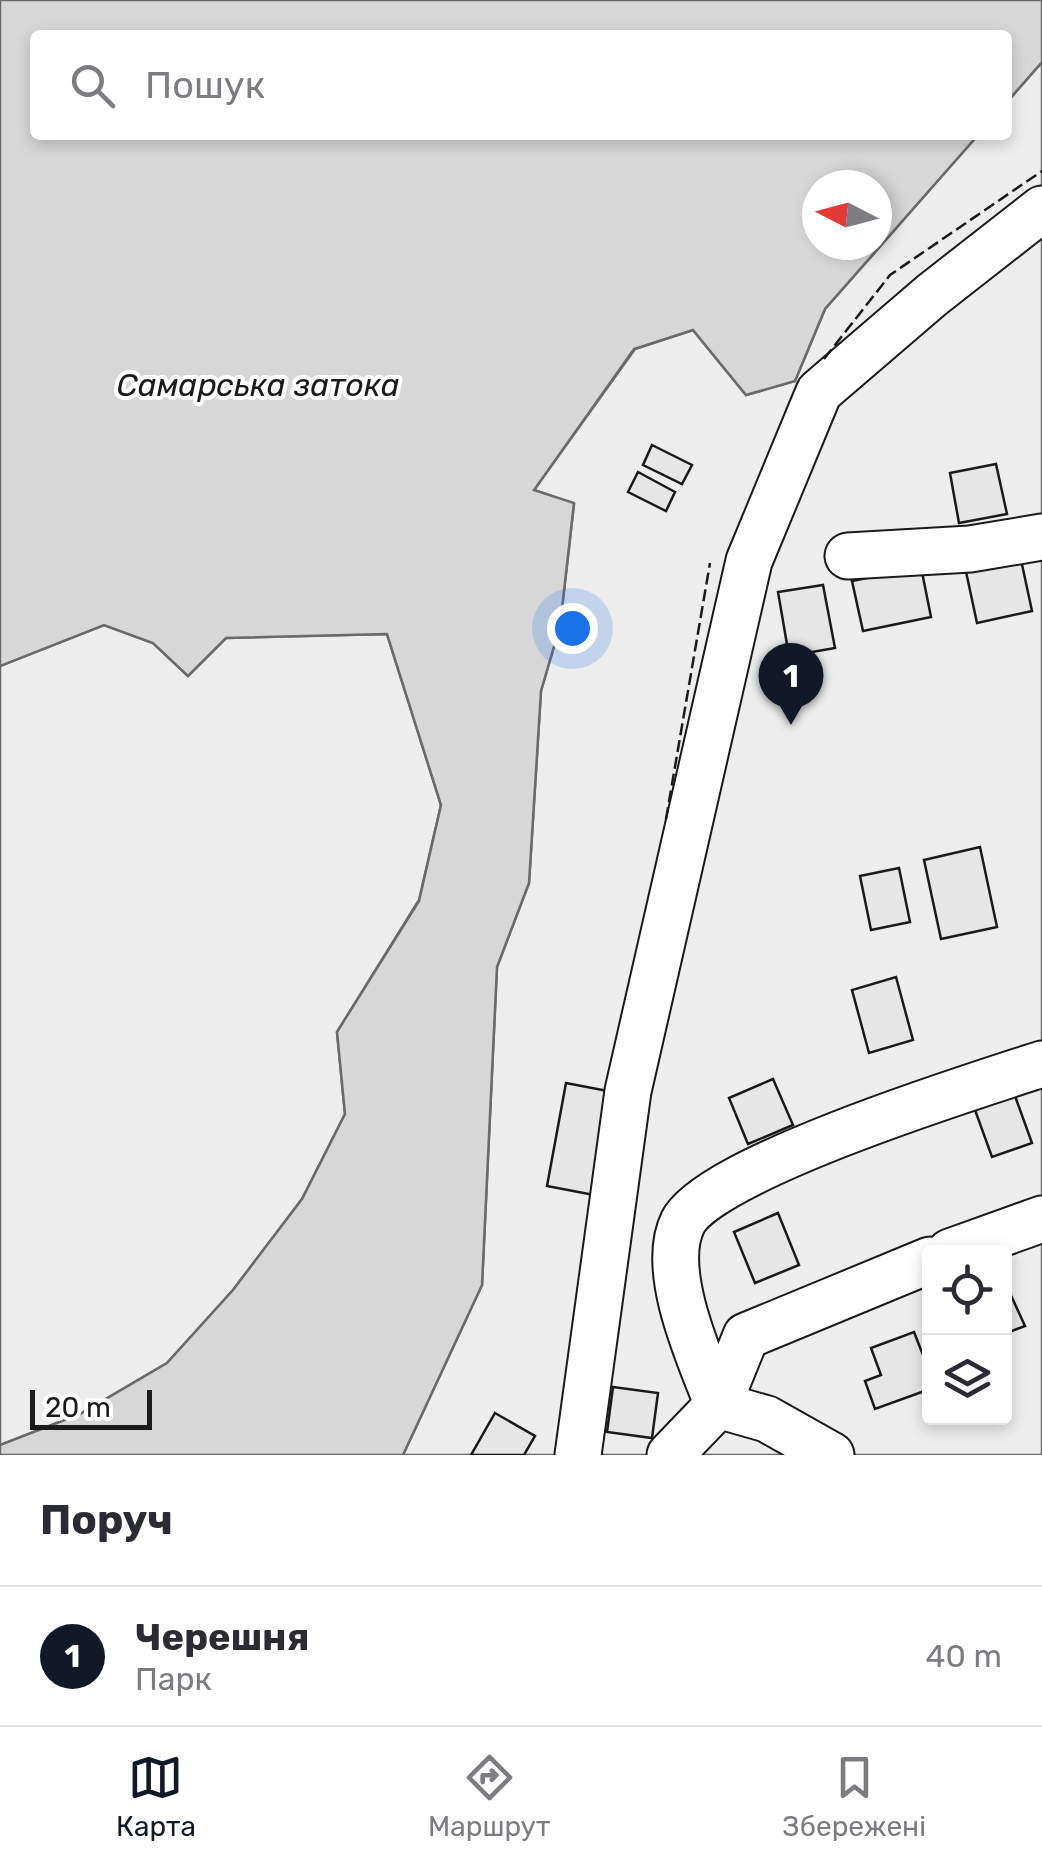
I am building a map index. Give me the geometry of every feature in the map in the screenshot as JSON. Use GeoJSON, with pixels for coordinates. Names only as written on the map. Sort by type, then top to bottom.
{"type":"FeatureCollection","features":[{"type":"Feature","properties":{"kind":"street"},"geometry":{"type":"LineString","coordinates":[[578,1455],[628,1091],[749,562],[819,392],[932,294],[1042,209]]}},
{"type":"Feature","properties":{"kind":"street"},"geometry":{"type":"LineString","coordinates":[[848,556],[970,548],[1042,537]]}},
{"type":"Feature","properties":{"kind":"street"},"geometry":{"type":"LineString","coordinates":[[718,1405],[688,1328],[676,1274],[683,1222],[717,1190],[884,1115],[1042,1064]]}},
{"type":"Feature","properties":{"kind":"street"},"geometry":{"type":"LineString","coordinates":[[970,1245],[1042,1219]]}},
{"type":"Feature","properties":{"kind":"street"},"geometry":{"type":"LineString","coordinates":[[670,1455],[718,1405],[746,1336],[922,1263]]}},
{"type":"Feature","properties":{"kind":"street"},"geometry":{"type":"LineString","coordinates":[[718,1405],[767,1419],[831,1455]]}},
{"type":"Feature","properties":{"kind":"shaded area"},"geometry":{"type":"Polygon","coordinates":[[[1042,62],[1042,1455],[403,1455],[482,1285],[497,967],[529,883],[541,691],[560,626],[574,504],[534,490],[635,349],[693,330],[746,395],[795,381],[825,309],[868,260],[892,260],[892,233],[974,140],[1012,140],[1012,96],[1042,62]]]}},
{"type":"Feature","properties":{"kind":"shaded area"},"geometry":{"type":"Polygon","coordinates":[[[104,625],[153,643],[188,676],[226,638],[387,634],[441,805],[419,900],[337,1032],[345,1114],[302,1199],[233,1290],[167,1363],[80,1414],[0,1445],[0,666],[104,625]]]}},
{"type":"Feature","properties":{"kind":"water","name":"Самарська затока"},"geometry":{"type":"Polygon","coordinates":[[[0,0],[1042,0],[1042,62],[1012,96],[1012,30],[30,30],[30,140],[974,140],[892,233],[892,170],[802,170],[802,260],[868,260],[825,309],[795,381],[746,395],[693,330],[634,349],[534,490],[574,503],[560,626],[541,691],[529,883],[497,967],[482,1285],[403,1455],[0,1455],[0,1445],[80,1414],[167,1363],[233,1290],[302,1199],[345,1114],[337,1032],[419,901],[441,805],[387,634],[226,638],[188,676],[153,643],[104,625],[0,666],[0,0]]]}},
{"type":"Feature","properties":{"kind":"building"},"geometry":{"type":"Polygon","coordinates":[[[652,445],[692,465],[682,484],[643,465],[652,445]]]}},
{"type":"Feature","properties":{"kind":"building"},"geometry":{"type":"Polygon","coordinates":[[[996,464],[1007,514],[959,523],[950,473],[996,464]]]}},
{"type":"Feature","properties":{"kind":"building"},"geometry":{"type":"Polygon","coordinates":[[[638,472],[675,492],[666,511],[628,492],[638,472]]]}},
{"type":"Feature","properties":{"kind":"building"},"geometry":{"type":"Polygon","coordinates":[[[1020,555],[1032,611],[977,623],[965,567],[1020,555]]]}},
{"type":"Feature","properties":{"kind":"building"},"geometry":{"type":"Polygon","coordinates":[[[921,567],[931,617],[863,631],[852,581],[921,567]]]}},
{"type":"Feature","properties":{"kind":"building"},"geometry":{"type":"Polygon","coordinates":[[[823,585],[835,648],[789,656],[778,592],[823,585]]]}},
{"type":"Feature","properties":{"kind":"building"},"geometry":{"type":"Polygon","coordinates":[[[980,847],[997,927],[941,939],[924,860],[980,847]]]}},
{"type":"Feature","properties":{"kind":"building"},"geometry":{"type":"Polygon","coordinates":[[[899,868],[910,922],[871,930],[860,876],[899,868]]]}},
{"type":"Feature","properties":{"kind":"building"},"geometry":{"type":"Polygon","coordinates":[[[896,977],[913,1040],[869,1053],[852,990],[896,977]]]}},
{"type":"Feature","properties":{"kind":"building"},"geometry":{"type":"Polygon","coordinates":[[[773,1079],[793,1125],[748,1144],[729,1098],[773,1079]]]}},
{"type":"Feature","properties":{"kind":"building"},"geometry":{"type":"Polygon","coordinates":[[[566,1083],[613,1092],[594,1195],[547,1186],[566,1083]]]}},
{"type":"Feature","properties":{"kind":"building"},"geometry":{"type":"Polygon","coordinates":[[[1015,1096],[1032,1143],[992,1157],[975,1110],[1015,1096]]]}},
{"type":"Feature","properties":{"kind":"building"},"geometry":{"type":"Polygon","coordinates":[[[778,1213],[799,1265],[755,1283],[734,1232],[778,1213]]]}},
{"type":"Feature","properties":{"kind":"building"},"geometry":{"type":"Polygon","coordinates":[[[1012,1298],[1025,1326],[1012,1331],[1012,1298]]]}},
{"type":"Feature","properties":{"kind":"building"},"geometry":{"type":"Polygon","coordinates":[[[914,1332],[922,1352],[922,1392],[875,1409],[865,1381],[881,1375],[871,1348],[914,1332]]]}},
{"type":"Feature","properties":{"kind":"building"},"geometry":{"type":"Polygon","coordinates":[[[613,1387],[658,1393],[652,1438],[607,1432],[613,1387]]]}},
{"type":"Feature","properties":{"kind":"building"},"geometry":{"type":"Polygon","coordinates":[[[495,1413],[535,1436],[524,1455],[471,1455],[495,1413]]]}},
{"type":"Feature","properties":{"kind":"fence"},"geometry":{"type":"LineString","coordinates":[[824,359],[890,275],[1042,171]]}},
{"type":"Feature","properties":{"kind":"fence"},"geometry":{"type":"LineString","coordinates":[[666,819],[710,563]]}},
{"type":"Feature","properties":{"kind":"place","name":"Черешня"},"geometry":{"type":"Point","coordinates":[791,725]}}]}
